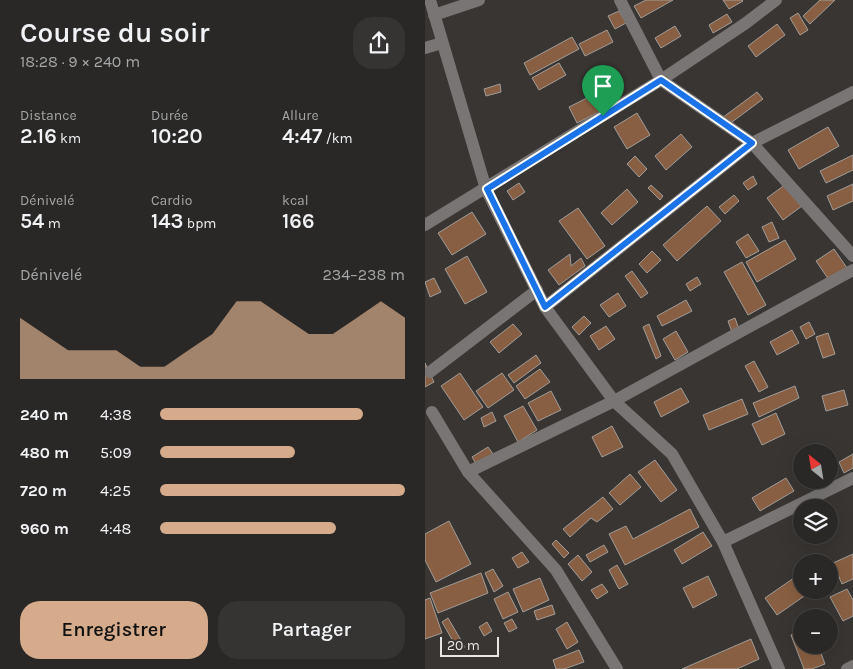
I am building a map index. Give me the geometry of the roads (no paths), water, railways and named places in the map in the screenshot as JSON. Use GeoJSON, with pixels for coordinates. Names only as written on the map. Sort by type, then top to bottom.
{"type":"FeatureCollection","features":[{"type":"Feature","properties":{"kind":"street"},"geometry":{"type":"LineString","coordinates":[[430,0],[487,189],[545,307],[615,401],[672,454],[723,542],[779,669]]}},
{"type":"Feature","properties":{"kind":"street"},"geometry":{"type":"LineString","coordinates":[[433,15],[479,0]]}},
{"type":"Feature","properties":{"kind":"street"},"geometry":{"type":"LineString","coordinates":[[620,0],[661,80],[752,143],[853,256]]}},
{"type":"Feature","properties":{"kind":"street"},"geometry":{"type":"LineString","coordinates":[[425,225],[487,189],[661,80],[746,23],[775,0]]}},
{"type":"Feature","properties":{"kind":"street"},"geometry":{"type":"LineString","coordinates":[[425,48],[442,43]]}},
{"type":"Feature","properties":{"kind":"street"},"geometry":{"type":"LineString","coordinates":[[545,307],[752,143],[853,92]]}},
{"type":"Feature","properties":{"kind":"street"},"geometry":{"type":"LineString","coordinates":[[468,472],[615,401],[853,270]]}},
{"type":"Feature","properties":{"kind":"street"},"geometry":{"type":"LineString","coordinates":[[430,372],[537,290]]}},
{"type":"Feature","properties":{"kind":"street"},"geometry":{"type":"LineString","coordinates":[[432,412],[468,472],[557,570],[612,668]]}},
{"type":"Feature","properties":{"kind":"street"},"geometry":{"type":"LineString","coordinates":[[723,542],[853,478]]}},
{"type":"Feature","properties":{"kind":"street"},"geometry":{"type":"LineString","coordinates":[[847,669],[853,666]]}}]}
